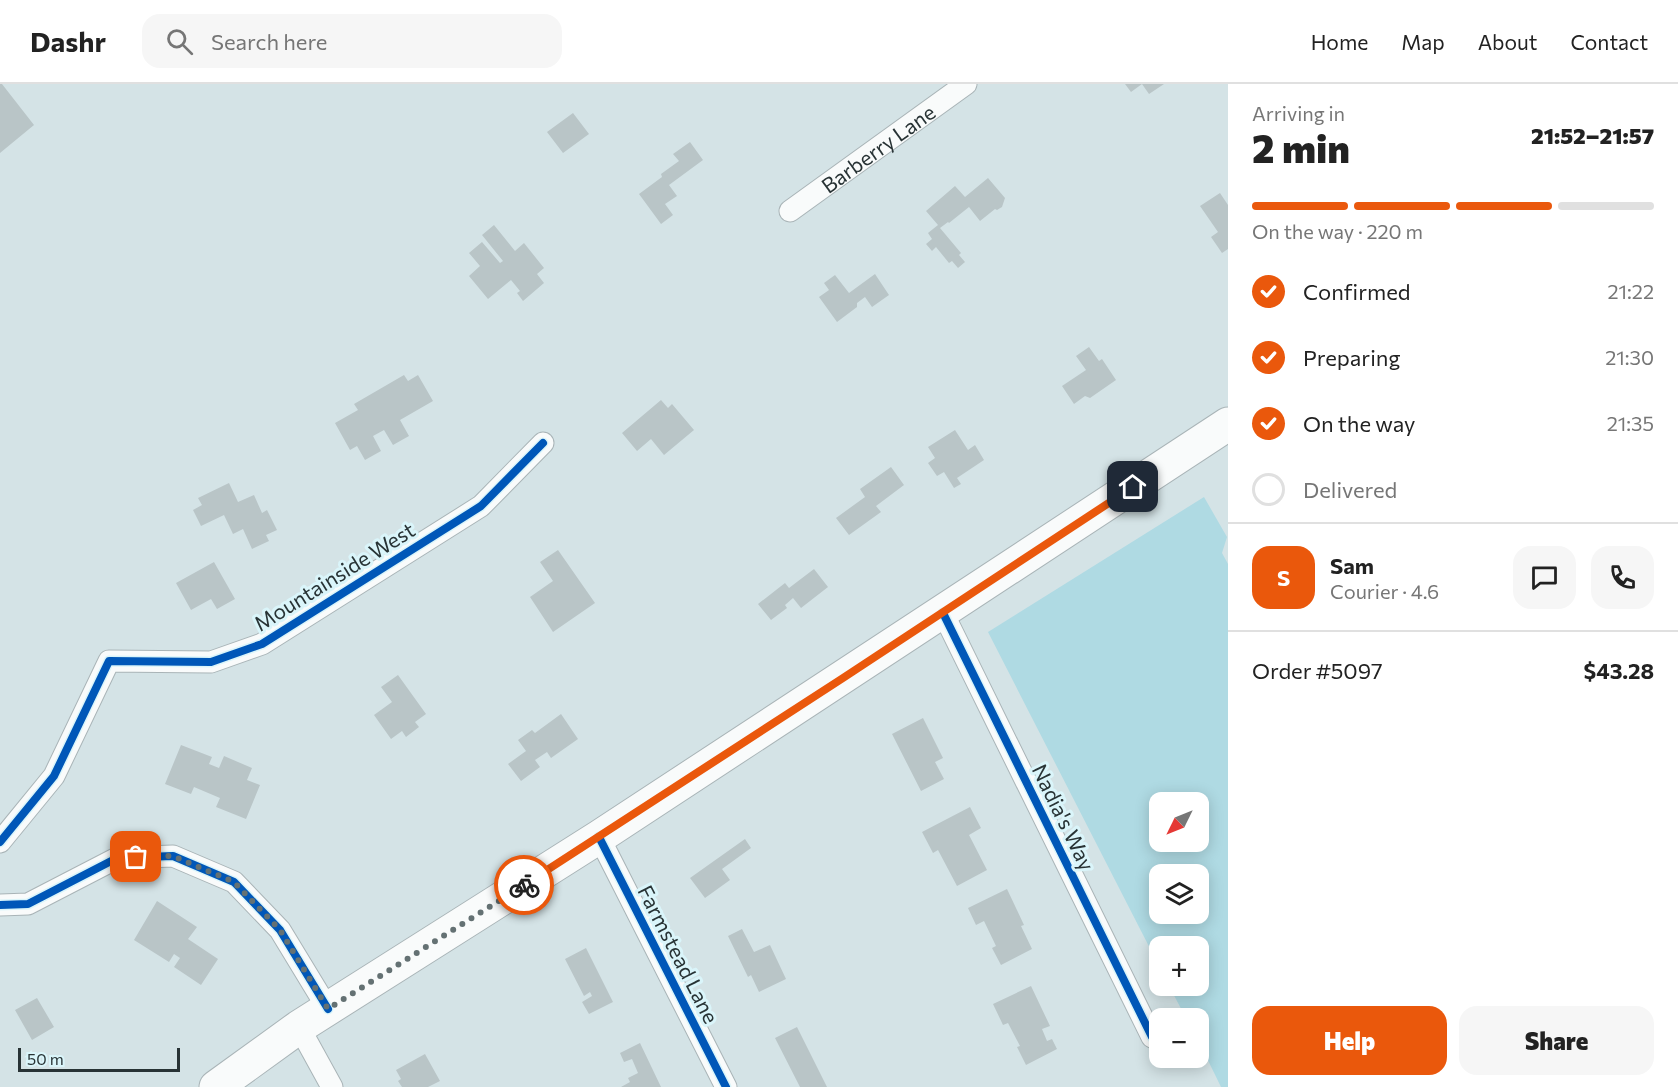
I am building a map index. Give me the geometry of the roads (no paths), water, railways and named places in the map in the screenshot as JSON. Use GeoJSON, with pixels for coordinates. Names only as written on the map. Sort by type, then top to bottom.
{"type":"FeatureCollection","features":[{"type":"Feature","properties":{"kind":"highway"},"geometry":{"type":"LineString","coordinates":[[216,1087],[299,1027],[599,837],[1228,424]]}},
{"type":"Feature","properties":{"kind":"street","name":"Barberry Lane"},"geometry":{"type":"LineString","coordinates":[[790,211],[966,84]]}},
{"type":"Feature","properties":{"kind":"street","name":"Mountainside West"},"geometry":{"type":"LineString","coordinates":[[0,842],[54,776],[109,661],[211,662],[262,644],[481,506],[543,443]]}},
{"type":"Feature","properties":{"kind":"street","name":"Nadia's Way"},"geometry":{"type":"LineString","coordinates":[[943,613],[1149,1031]]}},
{"type":"Feature","properties":{"kind":"street","name":"Farmstead Lane"},"geometry":{"type":"LineString","coordinates":[[599,837],[726,1087]]}},
{"type":"Feature","properties":{"kind":"street"},"geometry":{"type":"LineString","coordinates":[[0,905],[28,904],[117,858],[173,856],[234,882],[280,930],[328,1009]]}},
{"type":"Feature","properties":{"kind":"street"},"geometry":{"type":"LineString","coordinates":[[299,1027],[332,1087]]}}]}
